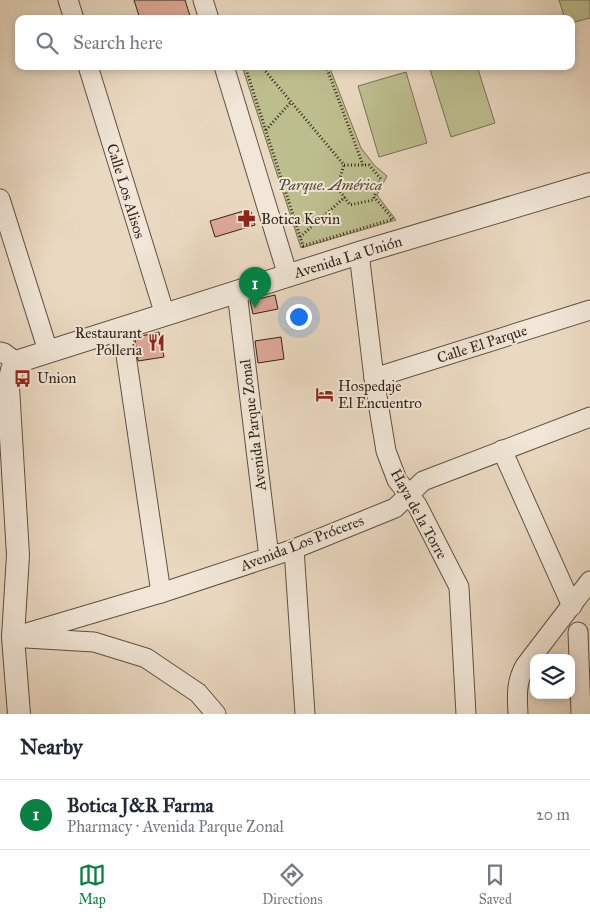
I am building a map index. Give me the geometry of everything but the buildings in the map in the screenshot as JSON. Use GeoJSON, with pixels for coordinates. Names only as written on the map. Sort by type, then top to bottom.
{"type":"FeatureCollection","features":[{"type":"Feature","properties":{"kind":"street"},"geometry":{"type":"LineString","coordinates":[[68,0],[73,15]]}},
{"type":"Feature","properties":{"kind":"street"},"geometry":{"type":"LineString","coordinates":[[203,0],[208,15]]}},
{"type":"Feature","properties":{"kind":"street","name":"Calle Los Alisos"},"geometry":{"type":"LineString","coordinates":[[89,70],[165,315]]}},
{"type":"Feature","properties":{"kind":"street"},"geometry":{"type":"LineString","coordinates":[[225,70],[288,276]]}},
{"type":"Feature","properties":{"kind":"street","name":"Avenida La Unión"},"geometry":{"type":"LineString","coordinates":[[8,357],[48,351],[590,184]]}},
{"type":"Feature","properties":{"kind":"street"},"geometry":{"type":"LineString","coordinates":[[0,199],[48,351]]}},
{"type":"Feature","properties":{"kind":"street","name":"Haya de la Torre"},"geometry":{"type":"LineString","coordinates":[[359,254],[374,378],[386,451],[397,480],[417,505],[459,588],[466,714]]}},
{"type":"Feature","properties":{"kind":"street","name":"Avenida Parque Zonal"},"geometry":{"type":"LineString","coordinates":[[237,292],[269,557]]}},
{"type":"Feature","properties":{"kind":"street","name":"Calle El Parque"},"geometry":{"type":"LineString","coordinates":[[374,378],[590,310]]}},
{"type":"Feature","properties":{"kind":"street"},"geometry":{"type":"LineString","coordinates":[[122,328],[162,593]]}},
{"type":"Feature","properties":{"kind":"street"},"geometry":{"type":"LineString","coordinates":[[8,357],[12,370],[8,387],[6,477],[18,555],[6,639],[19,714]]}},
{"type":"Feature","properties":{"kind":"street","name":"Avenida Los Próceres"},"geometry":{"type":"LineString","coordinates":[[6,639],[162,593],[294,549],[395,508],[423,480],[590,417]]}},
{"type":"Feature","properties":{"kind":"street"},"geometry":{"type":"LineString","coordinates":[[502,450],[568,611],[584,638],[580,714]]}},
{"type":"Feature","properties":{"kind":"street"},"geometry":{"type":"LineString","coordinates":[[294,549],[305,714]]}},
{"type":"Feature","properties":{"kind":"street"},"geometry":{"type":"LineString","coordinates":[[518,714],[517,686],[520,676],[590,581]]}},
{"type":"Feature","properties":{"kind":"street"},"geometry":{"type":"LineString","coordinates":[[6,639],[94,642],[146,658],[198,693],[216,714]]}},
{"type":"Feature","properties":{"kind":"path"},"geometry":{"type":"LineString","coordinates":[[246,70],[303,246],[393,218],[374,197]]}},
{"type":"Feature","properties":{"kind":"path"},"geometry":{"type":"LineString","coordinates":[[264,70],[344,165]]}},
{"type":"Feature","properties":{"kind":"path"},"geometry":{"type":"LineString","coordinates":[[328,70],[363,164]]}},
{"type":"Feature","properties":{"kind":"path"},"geometry":{"type":"LineString","coordinates":[[266,130],[291,102]]}},
{"type":"Feature","properties":{"kind":"path"},"geometry":{"type":"LineString","coordinates":[[369,164],[381,179],[373,200],[350,205],[337,187],[344,165],[369,164]]}},
{"type":"Feature","properties":{"kind":"path"},"geometry":{"type":"LineString","coordinates":[[300,237],[345,197]]}},
{"type":"Feature","properties":{"kind":"green space"},"geometry":{"type":"Polygon","coordinates":[[[559,0],[590,0],[590,18],[575,22],[575,15],[564,15],[559,0]]]}},
{"type":"Feature","properties":{"kind":"green space","name":"Parque. América"},"geometry":{"type":"Polygon","coordinates":[[[243,70],[331,70],[361,148],[375,166],[387,176],[377,195],[396,220],[301,248],[243,70]]]}},
{"type":"Feature","properties":{"kind":"green space"},"geometry":{"type":"Polygon","coordinates":[[[430,70],[478,70],[495,123],[451,137],[430,70]]]}},
{"type":"Feature","properties":{"kind":"green space"},"geometry":{"type":"Polygon","coordinates":[[[406,72],[427,143],[379,157],[358,86],[406,72]]]}},
{"type":"Feature","properties":{"kind":"place","name":"Botica Kevin"},"geometry":{"type":"Point","coordinates":[247,219]}},
{"type":"Feature","properties":{"kind":"place","name":"Botica J&R Farma"},"geometry":{"type":"Point","coordinates":[255,308]}},
{"type":"Feature","properties":{"kind":"place","name":"Restaurant Polleria"},"geometry":{"type":"Point","coordinates":[156,342]}},
{"type":"Feature","properties":{"kind":"place","name":"Union"},"geometry":{"type":"Point","coordinates":[23,378]}},
{"type":"Feature","properties":{"kind":"place","name":"Hospedaje El Encuentro"},"geometry":{"type":"Point","coordinates":[324,395]}}]}
